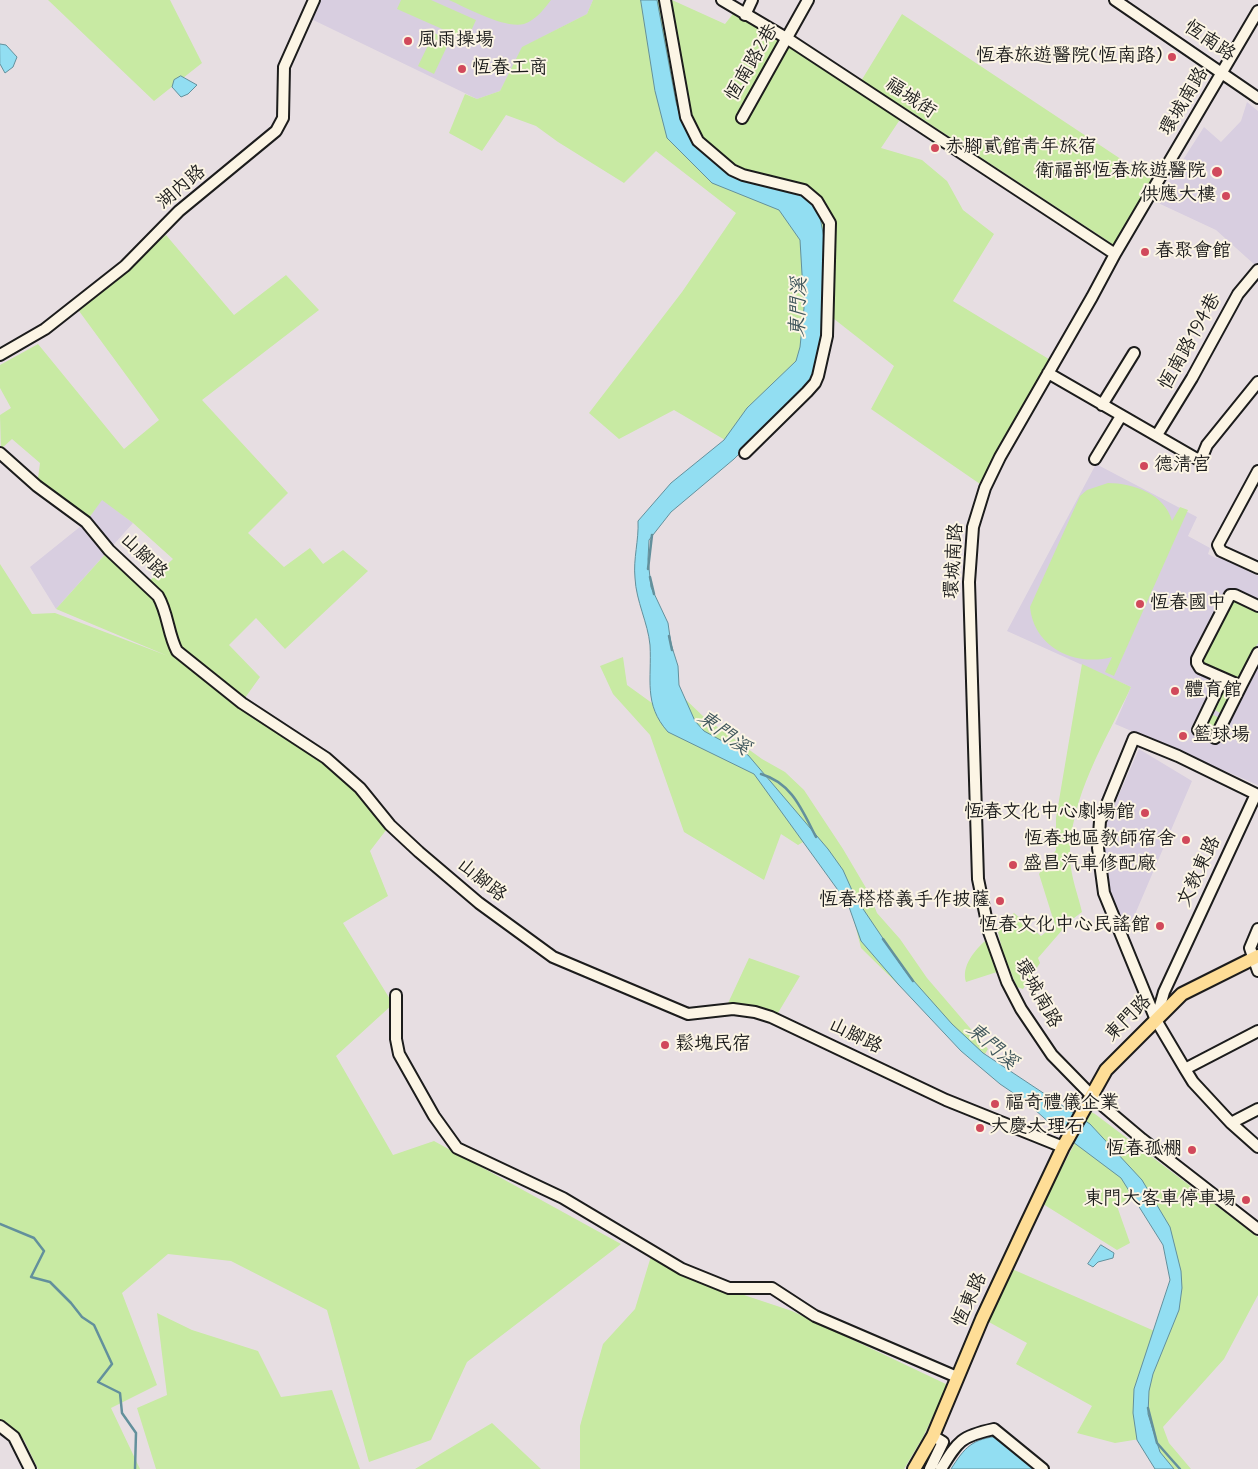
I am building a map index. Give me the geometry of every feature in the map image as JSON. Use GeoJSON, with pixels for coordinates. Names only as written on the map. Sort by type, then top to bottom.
{"type":"FeatureCollection","features":[{"type":"Feature","properties":{"kind":"main road","name":"東門路"},"geometry":{"type":"LineString","coordinates":[[1065,1144],[1106,1070],[1182,994],[1255,958]]}},
{"type":"Feature","properties":{"kind":"main road","name":"恆東路"},"geometry":{"type":"LineString","coordinates":[[914,1469],[933,1436],[957,1376],[1065,1144]]}},
{"type":"Feature","properties":{"kind":"street","name":"湖內路"},"geometry":{"type":"LineString","coordinates":[[0,355],[45,329],[125,266],[179,211],[276,131],[283,118],[284,67],[314,0]]}},
{"type":"Feature","properties":{"kind":"street"},"geometry":{"type":"LineString","coordinates":[[665,0],[686,118],[698,141],[720,161],[738,172],[804,190],[817,201],[830,223],[827,336],[818,376],[815,384],[745,453]]}},
{"type":"Feature","properties":{"kind":"street","name":"福城街"},"geometry":{"type":"LineString","coordinates":[[722,0],[788,39],[1114,254]]}},
{"type":"Feature","properties":{"kind":"street"},"geometry":{"type":"LineString","coordinates":[[745,15],[752,0]]}},
{"type":"Feature","properties":{"kind":"street","name":"恆南路2巷"},"geometry":{"type":"LineString","coordinates":[[742,118],[788,39],[808,0]]}},
{"type":"Feature","properties":{"kind":"street","name":"恆南路"},"geometry":{"type":"LineString","coordinates":[[1115,0],[1256,94]]}},
{"type":"Feature","properties":{"kind":"street","name":"環城南路"},"geometry":{"type":"LineString","coordinates":[[1258,12],[1114,254],[1092,297],[1000,457],[985,488],[973,527],[969,582],[978,879],[989,932],[997,957],[1018,1003],[1052,1054],[1091,1094],[1142,1139],[1258,1230]]}},
{"type":"Feature","properties":{"kind":"street","name":"恆南路194巷"},"geometry":{"type":"LineString","coordinates":[[1157,435],[1192,378],[1238,294],[1258,270]]}},
{"type":"Feature","properties":{"kind":"street"},"geometry":{"type":"LineString","coordinates":[[1102,405],[1134,354]]}},
{"type":"Feature","properties":{"kind":"street"},"geometry":{"type":"LineString","coordinates":[[1048,373],[1197,459],[1202,457],[1207,445],[1258,382]]}},
{"type":"Feature","properties":{"kind":"street"},"geometry":{"type":"LineString","coordinates":[[1095,459],[1121,416]]}},
{"type":"Feature","properties":{"kind":"street","name":"山腳路"},"geometry":{"type":"LineString","coordinates":[[0,453],[37,486],[86,522],[109,550],[158,596],[163,604],[171,640],[176,651],[242,703],[326,758],[360,788],[390,825],[419,852],[479,903],[553,958],[688,1014],[733,1008],[771,1017],[946,1100],[1065,1144]]}},
{"type":"Feature","properties":{"kind":"street"},"geometry":{"type":"LineString","coordinates":[[1258,471],[1253,491],[1218,545],[1222,551],[1258,568]]}},
{"type":"Feature","properties":{"kind":"street"},"geometry":{"type":"LineString","coordinates":[[1241,686],[1200,668],[1196,663],[1196,658],[1230,595],[1236,595],[1258,606]]}},
{"type":"Feature","properties":{"kind":"street"},"geometry":{"type":"LineString","coordinates":[[1215,738],[1257,656]]}},
{"type":"Feature","properties":{"kind":"street"},"geometry":{"type":"LineString","coordinates":[[1198,730],[1223,678]]}},
{"type":"Feature","properties":{"kind":"street"},"geometry":{"type":"LineString","coordinates":[[1207,710],[1225,718]]}},
{"type":"Feature","properties":{"kind":"street"},"geometry":{"type":"LineString","coordinates":[[1257,795],[1134,738],[1100,821],[1098,848],[1104,893],[1156,1020],[1193,1082],[1231,1123],[1258,1147]]}},
{"type":"Feature","properties":{"kind":"street","name":"文教東路"},"geometry":{"type":"LineString","coordinates":[[1156,1020],[1164,992],[1257,795]]}},
{"type":"Feature","properties":{"kind":"street"},"geometry":{"type":"LineString","coordinates":[[1258,929],[1250,948],[1258,971]]}},
{"type":"Feature","properties":{"kind":"street"},"geometry":{"type":"LineString","coordinates":[[396,995],[394,1015],[399,1054],[434,1116],[458,1148],[564,1198],[682,1269],[729,1288],[772,1288],[815,1316],[957,1376]]}},
{"type":"Feature","properties":{"kind":"street"},"geometry":{"type":"LineString","coordinates":[[1185,1069],[1258,1031]]}},
{"type":"Feature","properties":{"kind":"street"},"geometry":{"type":"LineString","coordinates":[[1231,1123],[1258,1109]]}},
{"type":"Feature","properties":{"kind":"street"},"geometry":{"type":"LineString","coordinates":[[0,1426],[14,1437],[30,1469]]}},
{"type":"Feature","properties":{"kind":"street"},"geometry":{"type":"LineString","coordinates":[[941,1469],[956,1444],[972,1434],[994,1429],[1043,1469]]}},
{"type":"Feature","properties":{"kind":"street"},"geometry":{"type":"LineString","coordinates":[[930,1469],[943,1442],[933,1436]]}},
{"type":"Feature","properties":{"kind":"shaded area","name":"恆春工商"},"geometry":{"type":"Polygon","coordinates":[[[318,0],[593,0],[587,14],[523,47],[500,91],[477,99],[307,17],[318,0]]]}},
{"type":"Feature","properties":{"kind":"shaded area","name":"衛福部恆春旅遊醫院"},"geometry":{"type":"Polygon","coordinates":[[[1247,102],[1258,111],[1258,264],[1256,266],[1216,230],[1156,202],[1204,127],[1221,142],[1241,121],[1247,102]]]}},
{"type":"Feature","properties":{"kind":"shaded area","name":"恆春國中"},"geometry":{"type":"Polygon","coordinates":[[[1096,464],[1197,517],[1188,536],[1210,548],[1208,554],[1221,558],[1258,576],[1258,785],[1115,724],[1131,687],[1007,631],[1096,464]]]}},
{"type":"Feature","properties":{"kind":"shaded area"},"geometry":{"type":"Polygon","coordinates":[[[102,499],[133,523],[56,609],[30,567],[86,522],[102,499]]]}},
{"type":"Feature","properties":{"kind":"shaded area"},"geometry":{"type":"Polygon","coordinates":[[[1139,749],[1192,781],[1127,933],[1108,894],[1104,864],[1106,824],[1139,749]]]}},
{"type":"Feature","properties":{"kind":"green space"},"geometry":{"type":"Polygon","coordinates":[[[48,0],[170,0],[202,63],[154,101],[48,0]]]}},
{"type":"Feature","properties":{"kind":"green space"},"geometry":{"type":"Polygon","coordinates":[[[401,0],[431,0],[476,20],[467,40],[397,9],[401,0]]]}},
{"type":"Feature","properties":{"kind":"green space"},"geometry":{"type":"Polygon","coordinates":[[[449,0],[551,0],[532,20],[516,25],[486,17],[449,0]]]}},
{"type":"Feature","properties":{"kind":"green space"},"geometry":{"type":"Polygon","coordinates":[[[593,0],[672,0],[725,24],[736,10],[858,86],[902,14],[1157,183],[1117,247],[907,109],[881,148],[922,160],[947,181],[963,210],[994,234],[953,301],[1052,361],[980,484],[871,409],[894,366],[815,304],[814,344],[737,447],[674,410],[619,439],[589,413],[682,292],[736,213],[656,151],[624,183],[536,126],[506,115],[482,151],[449,133],[465,94],[477,99],[500,91],[522,47],[587,14],[593,0]]]}},
{"type":"Feature","properties":{"kind":"green space"},"geometry":{"type":"Polygon","coordinates":[[[434,33],[450,40],[434,74],[418,66],[434,33]]]}},
{"type":"Feature","properties":{"kind":"green space"},"geometry":{"type":"Polygon","coordinates":[[[166,235],[234,315],[286,275],[319,310],[202,400],[288,493],[248,533],[284,567],[310,548],[323,564],[343,550],[368,571],[285,649],[256,618],[229,645],[260,677],[242,702],[326,758],[390,825],[370,851],[388,896],[343,923],[393,1004],[336,1056],[393,1155],[434,1141],[621,1244],[467,1362],[431,1440],[369,1462],[327,1310],[231,1261],[168,1254],[122,1293],[157,1385],[111,1408],[140,1469],[38,1469],[24,1440],[0,1428],[0,564],[32,614],[55,613],[168,656],[56,609],[109,550],[146,584],[173,559],[133,523],[102,500],[86,522],[37,486],[40,463],[12,439],[1,449],[0,415],[11,408],[0,388],[0,365],[38,344],[124,449],[159,420],[79,311],[166,235]]]}},
{"type":"Feature","properties":{"kind":"green space"},"geometry":{"type":"Polygon","coordinates":[[[1108,483],[1128,485],[1147,492],[1163,504],[1172,521],[1180,507],[1188,510],[1114,676],[1105,672],[1112,657],[1085,659],[1071,656],[1059,651],[1048,643],[1039,634],[1033,621],[1030,607],[1080,496],[1087,490],[1108,483]]]}},
{"type":"Feature","properties":{"kind":"green space"},"geometry":{"type":"Polygon","coordinates":[[[1232,597],[1258,609],[1258,643],[1238,682],[1200,663],[1232,597]]]}},
{"type":"Feature","properties":{"kind":"green space"},"geometry":{"type":"Polygon","coordinates":[[[623,657],[627,685],[663,711],[683,697],[705,718],[762,759],[785,772],[804,790],[843,849],[869,893],[877,913],[900,939],[927,978],[988,1049],[979,1064],[861,948],[852,912],[815,835],[798,845],[781,834],[764,880],[684,832],[650,735],[613,694],[600,666],[623,657]]]}},
{"type":"Feature","properties":{"kind":"green space"},"geometry":{"type":"Polygon","coordinates":[[[1082,664],[1131,687],[1100,749],[1082,792],[1071,836],[1071,866],[1082,912],[1070,921],[1038,958],[1040,963],[1023,989],[1017,987],[1003,953],[998,932],[1003,923],[1014,913],[1041,936],[1055,925],[1039,874],[1056,850],[1056,818],[1082,664]]]}},
{"type":"Feature","properties":{"kind":"green space"},"geometry":{"type":"Polygon","coordinates":[[[1223,682],[1237,688],[1224,715],[1211,708],[1223,682]]]}},
{"type":"Feature","properties":{"kind":"green space"},"geometry":{"type":"Polygon","coordinates":[[[1209,713],[1222,719],[1214,736],[1200,731],[1209,713]]]}},
{"type":"Feature","properties":{"kind":"green space"},"geometry":{"type":"Polygon","coordinates":[[[986,940],[997,972],[966,982],[965,970],[967,964],[986,940]]]}},
{"type":"Feature","properties":{"kind":"green space"},"geometry":{"type":"Polygon","coordinates":[[[749,958],[800,976],[772,1023],[758,1018],[723,1014],[749,958]]]}},
{"type":"Feature","properties":{"kind":"green space"},"geometry":{"type":"Polygon","coordinates":[[[1091,1112],[1258,1237],[1258,1295],[1224,1359],[1163,1427],[1169,1443],[1191,1469],[1166,1469],[1146,1438],[1115,1443],[1077,1433],[1092,1406],[1016,1364],[1027,1343],[987,1321],[1012,1269],[1166,1336],[1177,1261],[1137,1199],[1117,1206],[1130,1243],[1117,1250],[1043,1204],[1091,1112]]]}},
{"type":"Feature","properties":{"kind":"green space"},"geometry":{"type":"Polygon","coordinates":[[[652,1253],[744,1295],[792,1311],[948,1385],[923,1437],[904,1469],[580,1469],[580,1426],[603,1344],[635,1309],[652,1253]]]}},
{"type":"Feature","properties":{"kind":"green space"},"geometry":{"type":"Polygon","coordinates":[[[157,1313],[192,1330],[258,1351],[281,1397],[332,1390],[360,1469],[156,1469],[137,1408],[167,1395],[157,1313]]]}},
{"type":"Feature","properties":{"kind":"green space"},"geometry":{"type":"Polygon","coordinates":[[[492,1423],[541,1469],[415,1469],[492,1423]]]}},
{"type":"Feature","properties":{"kind":"water"},"geometry":{"type":"Polygon","coordinates":[[[641,0],[657,0],[676,102],[681,120],[691,135],[716,163],[725,168],[804,195],[819,212],[824,238],[823,335],[820,354],[812,380],[734,459],[671,512],[649,540],[648,559],[651,587],[668,623],[671,644],[678,666],[679,685],[695,721],[704,731],[748,755],[828,849],[843,870],[855,897],[905,971],[952,1024],[983,1053],[1090,1124],[1142,1180],[1170,1227],[1181,1271],[1182,1288],[1179,1310],[1153,1374],[1149,1391],[1148,1414],[1160,1452],[1174,1469],[1155,1469],[1137,1440],[1133,1413],[1134,1389],[1170,1280],[1163,1245],[1121,1178],[1061,1133],[1025,1101],[1000,1084],[961,1051],[898,984],[861,941],[848,904],[754,774],[668,732],[660,722],[655,711],[650,691],[649,637],[637,595],[635,578],[638,521],[671,483],[724,440],[747,408],[796,361],[800,347],[804,308],[800,240],[779,210],[712,183],[667,138],[655,91],[641,0]]]}},
{"type":"Feature","properties":{"kind":"water"},"geometry":{"type":"Polygon","coordinates":[[[0,44],[6,45],[17,57],[13,67],[5,73],[0,64],[0,44]]]}},
{"type":"Feature","properties":{"kind":"water"},"geometry":{"type":"Polygon","coordinates":[[[181,76],[197,85],[188,94],[181,97],[172,87],[174,80],[181,76]]]}},
{"type":"Feature","properties":{"kind":"water"},"geometry":{"type":"Polygon","coordinates":[[[1101,1245],[1114,1253],[1113,1258],[1098,1262],[1093,1267],[1088,1264],[1101,1245]]]}},
{"type":"Feature","properties":{"kind":"water"},"geometry":{"type":"Polygon","coordinates":[[[999,1436],[1042,1469],[951,1469],[970,1445],[982,1439],[999,1436]]]}},
{"type":"Feature","properties":{"kind":"waterway","name":"東門溪"},"geometry":{"type":"LineString","coordinates":[[648,569],[652,535]]}},
{"type":"Feature","properties":{"kind":"waterway","name":"東門溪"},"geometry":{"type":"LineString","coordinates":[[650,577],[654,594]]}},
{"type":"Feature","properties":{"kind":"waterway","name":"東門溪"},"geometry":{"type":"LineString","coordinates":[[669,636],[672,650]]}},
{"type":"Feature","properties":{"kind":"waterway","name":"東門溪"},"geometry":{"type":"LineString","coordinates":[[761,774],[781,784],[795,799],[816,837]]}},
{"type":"Feature","properties":{"kind":"waterway","name":"東門溪"},"geometry":{"type":"LineString","coordinates":[[883,939],[913,981]]}},
{"type":"Feature","properties":{"kind":"waterway"},"geometry":{"type":"LineString","coordinates":[[0,1224],[34,1238],[44,1251],[31,1277],[50,1282],[82,1317],[94,1325],[112,1364],[98,1382],[120,1393],[122,1413],[136,1433],[135,1469]]}},
{"type":"Feature","properties":{"kind":"waterway","name":"東門溪"},"geometry":{"type":"LineString","coordinates":[[1148,1408],[1157,1443],[1180,1469]]}},
{"type":"Feature","properties":{"kind":"place","name":"風雨操場"},"geometry":{"type":"Point","coordinates":[408,41]}},
{"type":"Feature","properties":{"kind":"place","name":"恆春旅遊醫院(恆南路)"},"geometry":{"type":"Point","coordinates":[1172,57]}},
{"type":"Feature","properties":{"kind":"place","name":"恆春工商"},"geometry":{"type":"Point","coordinates":[462,69]}},
{"type":"Feature","properties":{"kind":"place","name":"赤腳貳館青年旅宿"},"geometry":{"type":"Point","coordinates":[935,148]}},
{"type":"Feature","properties":{"kind":"place","name":"衛福部恆春旅遊醫院"},"geometry":{"type":"Point","coordinates":[1217,172]}},
{"type":"Feature","properties":{"kind":"place","name":"供應大樓"},"geometry":{"type":"Point","coordinates":[1226,196]}},
{"type":"Feature","properties":{"kind":"place","name":"春聚會館"},"geometry":{"type":"Point","coordinates":[1145,252]}},
{"type":"Feature","properties":{"kind":"place","name":"德清宮"},"geometry":{"type":"Point","coordinates":[1144,466]}},
{"type":"Feature","properties":{"kind":"place","name":"恆春國中"},"geometry":{"type":"Point","coordinates":[1140,604]}},
{"type":"Feature","properties":{"kind":"place","name":"體育館"},"geometry":{"type":"Point","coordinates":[1175,691]}},
{"type":"Feature","properties":{"kind":"place","name":"籃球場"},"geometry":{"type":"Point","coordinates":[1183,736]}},
{"type":"Feature","properties":{"kind":"place","name":"恆春文化中心劇場館"},"geometry":{"type":"Point","coordinates":[1145,813]}},
{"type":"Feature","properties":{"kind":"place","name":"恆春地區教師宿舍"},"geometry":{"type":"Point","coordinates":[1186,840]}},
{"type":"Feature","properties":{"kind":"place","name":"盛昌汽車修配廠"},"geometry":{"type":"Point","coordinates":[1013,865]}},
{"type":"Feature","properties":{"kind":"place","name":"恆春榙榙義手作披薩"},"geometry":{"type":"Point","coordinates":[1000,901]}},
{"type":"Feature","properties":{"kind":"place","name":"恆春文化中心民謠館"},"geometry":{"type":"Point","coordinates":[1160,926]}},
{"type":"Feature","properties":{"kind":"place","name":"鬆塊民宿"},"geometry":{"type":"Point","coordinates":[665,1045]}},
{"type":"Feature","properties":{"kind":"place","name":"福奇禮儀企業"},"geometry":{"type":"Point","coordinates":[995,1104]}},
{"type":"Feature","properties":{"kind":"place","name":"大慶大理石"},"geometry":{"type":"Point","coordinates":[980,1128]}},
{"type":"Feature","properties":{"kind":"place","name":"恆春孤棚"},"geometry":{"type":"Point","coordinates":[1192,1150]}},
{"type":"Feature","properties":{"kind":"place","name":"東門大客車停車場"},"geometry":{"type":"Point","coordinates":[1246,1200]}}]}
